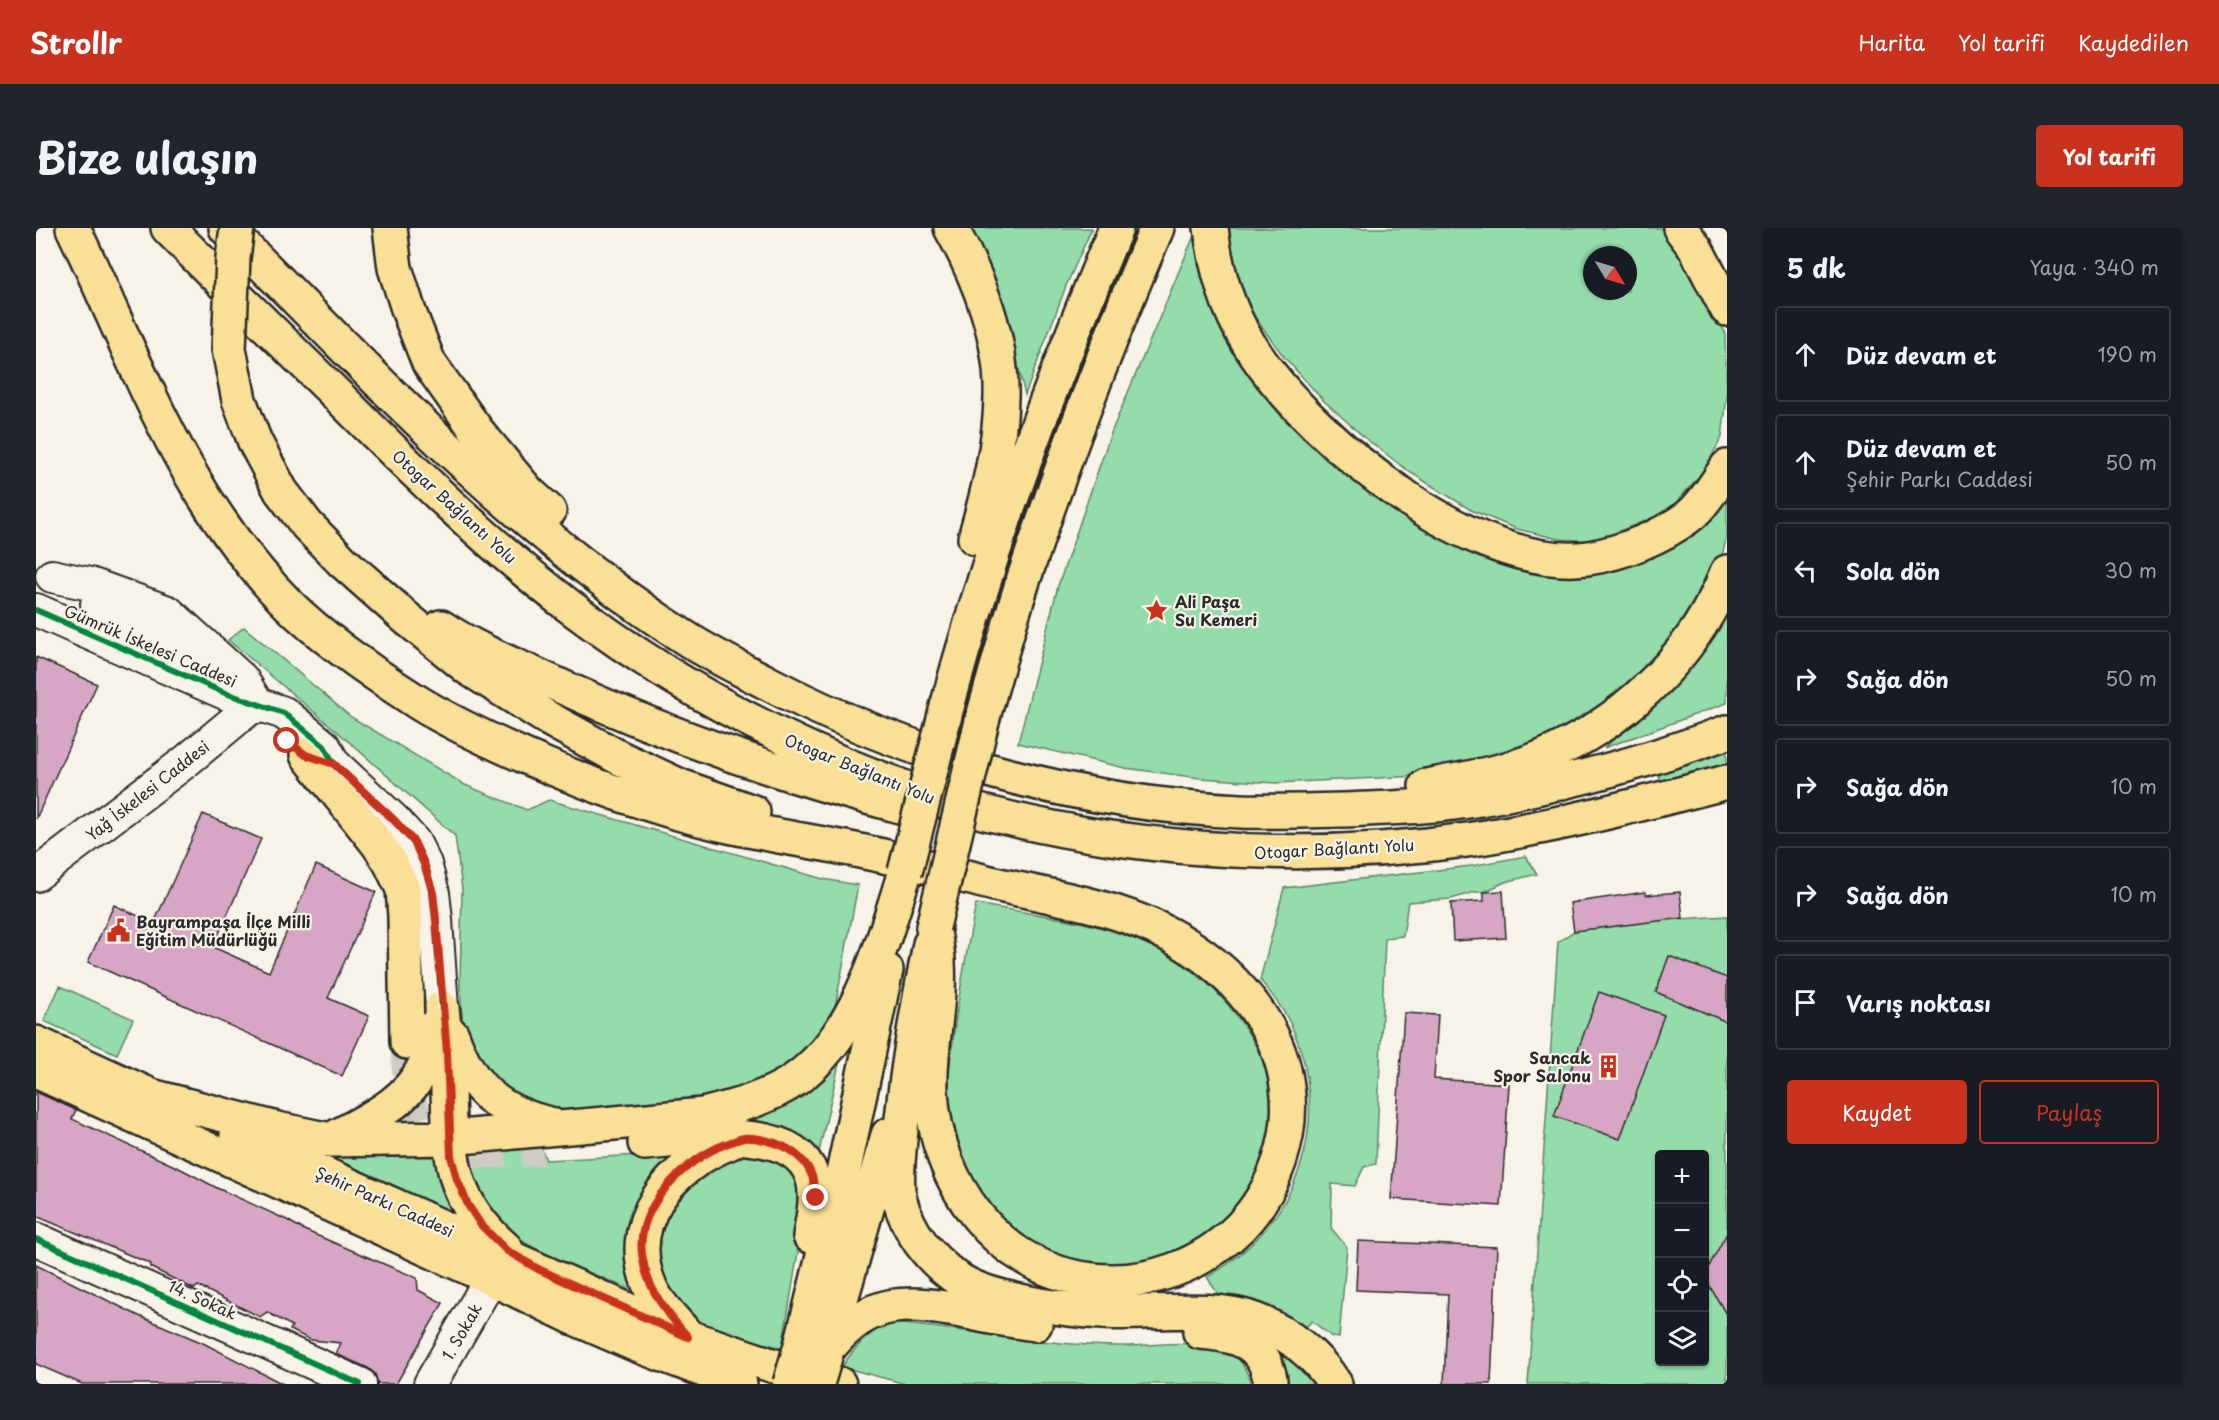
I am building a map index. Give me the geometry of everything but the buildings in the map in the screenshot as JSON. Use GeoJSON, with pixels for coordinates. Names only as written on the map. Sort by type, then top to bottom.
{"type":"FeatureCollection","features":[{"type":"Feature","properties":{"kind":"main road"},"geometry":{"type":"LineString","coordinates":[[73,228],[143,386],[184,466],[229,534],[292,608],[334,642],[422,705],[528,758],[625,797],[723,824],[874,854],[1082,903],[1132,918],[1182,942],[1227,977],[1247,996],[1269,1029],[1284,1064],[1289,1095],[1286,1135],[1278,1168],[1262,1202],[1238,1229],[1213,1250],[1184,1268],[1133,1280],[1087,1280],[1057,1273],[1029,1261],[1002,1244],[982,1224],[958,1189],[949,1170],[936,1127],[931,1089],[938,963],[933,927]]}},
{"type":"Feature","properties":{"kind":"main road","name":"Otogar Bağlantı Yolu"},"geometry":{"type":"LineString","coordinates":[[168,228],[388,446],[453,507],[512,559],[618,642],[760,727],[841,763],[942,801],[1009,819],[1130,841],[1237,852],[1298,852],[1356,850],[1466,840],[1585,819],[1727,782]]}},
{"type":"Feature","properties":{"kind":"main road"},"geometry":{"type":"LineString","coordinates":[[226,228],[444,444],[538,528],[585,566],[676,632],[756,677],[802,700],[901,742],[1009,776],[1124,799],[1195,808],[1286,812],[1389,808],[1477,800],[1612,770],[1688,747],[1727,732]]}},
{"type":"Feature","properties":{"kind":"main road"},"geometry":{"type":"LineString","coordinates":[[237,228],[233,258],[229,349],[239,400],[255,442],[281,491],[307,525],[342,561],[405,617],[468,668],[549,719],[618,757],[680,786],[874,854]]}},
{"type":"Feature","properties":{"kind":"main road"},"geometry":{"type":"LineString","coordinates":[[390,228],[395,268],[429,363],[477,431],[528,492],[577,536],[724,646],[756,677]]}},
{"type":"Feature","properties":{"kind":"main road"},"geometry":{"type":"LineString","coordinates":[[947,707],[958,610],[985,505],[998,438],[1001,396],[999,367],[990,318],[978,282],[951,228]]}},
{"type":"Feature","properties":{"kind":"main road"},"geometry":{"type":"LineString","coordinates":[[814,1346],[841,1183],[905,872],[947,707],[995,541],[1031,441],[1116,228]]}},
{"type":"Feature","properties":{"kind":"main road"},"geometry":{"type":"LineString","coordinates":[[1157,228],[1073,438],[1022,582],[981,720],[933,927],[908,1064],[899,1148],[898,1191],[906,1220],[924,1249],[940,1266],[963,1282],[1004,1297],[1060,1308],[1102,1312],[1222,1312],[1254,1319],[1284,1334],[1304,1348],[1328,1372],[1335,1384]]}},
{"type":"Feature","properties":{"kind":"main road"},"geometry":{"type":"LineString","coordinates":[[1211,228],[1214,257],[1237,323],[1256,355],[1292,398],[1326,434],[1386,482],[1450,523],[1490,543],[1522,553],[1555,557],[1587,558],[1623,550],[1660,534],[1690,516],[1727,467]]}},
{"type":"Feature","properties":{"kind":"main road"},"geometry":{"type":"LineString","coordinates":[[1680,228],[1696,249],[1727,309]]}},
{"type":"Feature","properties":{"kind":"main road"},"geometry":{"type":"LineString","coordinates":[[342,561],[449,632],[598,704],[697,742],[838,790],[932,814],[1009,819]]}},
{"type":"Feature","properties":{"kind":"main road"},"geometry":{"type":"LineString","coordinates":[[1286,812],[1326,798],[1430,785],[1498,771],[1557,751],[1587,735],[1621,713],[1655,680],[1683,648],[1706,615],[1727,572]]}},
{"type":"Feature","properties":{"kind":"main road"},"geometry":{"type":"LineString","coordinates":[[320,760],[390,862],[403,890],[407,1042]]}},
{"type":"Feature","properties":{"kind":"main road"},"geometry":{"type":"LineString","coordinates":[[554,1138],[703,1115],[765,1096],[796,1079],[823,1055],[843,1028],[881,943],[905,872]]}},
{"type":"Feature","properties":{"kind":"main road"},"geometry":{"type":"LineString","coordinates":[[442,1008],[462,1062],[474,1081],[493,1099],[512,1111],[535,1121],[554,1138]]}},
{"type":"Feature","properties":{"kind":"main road"},"geometry":{"type":"LineString","coordinates":[[442,1008],[447,1053],[449,1138],[457,1179],[468,1205],[481,1225],[506,1250],[538,1269]]}},
{"type":"Feature","properties":{"kind":"main road"},"geometry":{"type":"LineString","coordinates":[[330,1140],[360,1126],[391,1106],[414,1083],[425,1065],[442,1008]]}},
{"type":"Feature","properties":{"kind":"main road","name":"Şehir Parkı Caddesi"},"geometry":{"type":"LineString","coordinates":[[36,1043],[688,1337],[771,1365],[839,1384]]}},
{"type":"Feature","properties":{"kind":"main road"},"geometry":{"type":"LineString","coordinates":[[790,1384],[814,1346],[908,1064]]}},
{"type":"Feature","properties":{"kind":"main road","name":"Şehir Parkı Caddesi"},"geometry":{"type":"LineString","coordinates":[[36,1071],[627,1341],[740,1384]]}},
{"type":"Feature","properties":{"kind":"main road"},"geometry":{"type":"LineString","coordinates":[[151,1096],[277,1129],[330,1140],[743,1138],[781,1145],[798,1155],[812,1175],[816,1198],[807,1256],[817,1384]]}},
{"type":"Feature","properties":{"kind":"main road"},"geometry":{"type":"LineString","coordinates":[[688,1337],[661,1305],[651,1289],[641,1252],[642,1235],[656,1200],[669,1183],[688,1166],[714,1149],[743,1138]]}},
{"type":"Feature","properties":{"kind":"main road"},"geometry":{"type":"LineString","coordinates":[[814,1346],[841,1332],[862,1317],[886,1308],[910,1304],[1097,1332],[1130,1334],[1189,1332],[1236,1337],[1251,1345],[1262,1355],[1271,1378],[1270,1384]]}},
{"type":"Feature","properties":{"kind":"street"},"geometry":{"type":"LineString","coordinates":[[44,573],[87,599],[122,616],[193,648],[213,654],[242,679],[268,725],[320,760],[394,820],[414,842],[433,893],[442,1008]]}},
{"type":"Feature","properties":{"kind":"street","name":"Gümrük İskelesi Caddesi"},"geometry":{"type":"LineString","coordinates":[[36,610],[225,693],[256,703]]}},
{"type":"Feature","properties":{"kind":"street","name":"Yağ İskelesi Caddesi"},"geometry":{"type":"LineString","coordinates":[[36,875],[185,762],[256,703]]}},
{"type":"Feature","properties":{"kind":"street","name":"14. Sokak"},"geometry":{"type":"LineString","coordinates":[[36,1239],[360,1384]]}},
{"type":"Feature","properties":{"kind":"street","name":"1. Sokak"},"geometry":{"type":"LineString","coordinates":[[430,1384],[491,1278]]}},
{"type":"Feature","properties":{"kind":"green space"},"geometry":{"type":"Polygon","coordinates":[[[967,228],[1092,228],[1066,286],[1025,395],[1005,313],[967,228]]]}},
{"type":"Feature","properties":{"kind":"green space"},"geometry":{"type":"Polygon","coordinates":[[[1227,228],[1662,228],[1679,246],[1704,286],[1725,333],[1727,397],[1722,437],[1704,471],[1667,512],[1595,541],[1559,539],[1517,529],[1471,510],[1411,473],[1365,438],[1323,400],[1284,357],[1254,316],[1236,275],[1227,228]]]}},
{"type":"Feature","properties":{"kind":"green space"},"geometry":{"type":"Polygon","coordinates":[[[1193,238],[1207,288],[1251,371],[1280,415],[1327,461],[1397,513],[1439,536],[1600,571],[1632,566],[1661,553],[1687,538],[1727,499],[1727,536],[1723,552],[1694,610],[1635,685],[1570,734],[1483,763],[1419,776],[1276,783],[1200,778],[1125,768],[1018,743],[1058,586],[1111,433],[1193,238]]]}},
{"type":"Feature","properties":{"kind":"green space"},"geometry":{"type":"Polygon","coordinates":[[[1727,600],[1727,703],[1604,748],[1640,716],[1727,600]]]}},
{"type":"Feature","properties":{"kind":"green space"},"geometry":{"type":"Polygon","coordinates":[[[244,627],[351,717],[465,785],[527,810],[549,800],[823,879],[858,885],[834,1013],[800,1057],[777,1075],[721,1097],[564,1114],[524,1105],[492,1083],[463,1026],[460,986],[462,889],[455,836],[338,732],[228,640],[244,627]]]}},
{"type":"Feature","properties":{"kind":"green space"},"geometry":{"type":"Polygon","coordinates":[[[1727,748],[1727,769],[1663,790],[1659,775],[1727,748]]]}},
{"type":"Feature","properties":{"kind":"green space"},"geometry":{"type":"Polygon","coordinates":[[[1526,856],[1537,874],[1505,882],[1484,892],[1475,892],[1451,899],[1408,902],[1403,936],[1385,938],[1376,1164],[1364,1167],[1355,1186],[1332,1184],[1331,1228],[1347,1247],[1339,1338],[1332,1337],[1312,1321],[1305,1328],[1275,1313],[1221,1299],[1207,1277],[1239,1256],[1265,1230],[1285,1201],[1300,1168],[1308,1134],[1309,1098],[1304,1061],[1288,1019],[1260,980],[1284,888],[1471,866],[1526,856]]]}},
{"type":"Feature","properties":{"kind":"green space"},"geometry":{"type":"Polygon","coordinates":[[[976,904],[1098,927],[1155,948],[1188,968],[1217,993],[1230,1007],[1252,1039],[1268,1074],[1274,1102],[1273,1135],[1267,1158],[1242,1201],[1225,1220],[1186,1249],[1165,1258],[1141,1263],[1082,1262],[1051,1254],[1024,1240],[1001,1220],[982,1197],[967,1170],[956,1139],[948,1090],[957,1007],[976,904]]]}},
{"type":"Feature","properties":{"kind":"green space"},"geometry":{"type":"Polygon","coordinates":[[[1727,916],[1727,1384],[1528,1384],[1558,942],[1574,931],[1664,920],[1727,916]]]}},
{"type":"Feature","properties":{"kind":"green space"},"geometry":{"type":"Polygon","coordinates":[[[60,986],[133,1019],[117,1054],[44,1021],[60,986]]]}},
{"type":"Feature","properties":{"kind":"green space"},"geometry":{"type":"Polygon","coordinates":[[[841,1055],[817,1161],[737,1121],[841,1055]]]}},
{"type":"Feature","properties":{"kind":"green space"},"geometry":{"type":"Polygon","coordinates":[[[538,1140],[546,1160],[680,1153],[637,1292],[540,1251],[505,1229],[487,1210],[474,1184],[463,1146],[538,1140]]]}},
{"type":"Feature","properties":{"kind":"green space"},"geometry":{"type":"Polygon","coordinates":[[[310,1148],[436,1150],[454,1206],[452,1212],[310,1148]]]}},
{"type":"Feature","properties":{"kind":"green space"},"geometry":{"type":"Polygon","coordinates":[[[756,1151],[792,1167],[806,1204],[782,1348],[727,1333],[688,1315],[668,1294],[660,1261],[659,1244],[662,1226],[673,1201],[718,1166],[756,1151]]]}},
{"type":"Feature","properties":{"kind":"green space"},"geometry":{"type":"Polygon","coordinates":[[[889,1323],[1066,1344],[1125,1346],[1194,1344],[1220,1347],[1237,1357],[1251,1384],[906,1384],[842,1367],[862,1341],[889,1323]]]}},
{"type":"Feature","properties":{"kind":"green space"},"geometry":{"type":"Polygon","coordinates":[[[1276,1350],[1287,1354],[1319,1384],[1289,1384],[1276,1350]]]}},
{"type":"Feature","properties":{"kind":"tunnel"},"geometry":{"type":"LineString","coordinates":[[407,1042],[410,1101],[415,1120],[428,1135],[455,1149],[475,1152],[543,1149]]}},
{"type":"Feature","properties":{"kind":"cycle path"},"geometry":{"type":"LineString","coordinates":[[36,610],[225,693],[284,713],[324,746],[334,764],[414,842],[425,864],[433,893],[442,1008]]}},
{"type":"Feature","properties":{"kind":"cycle path"},"geometry":{"type":"LineString","coordinates":[[36,1239],[360,1384]]}},
{"type":"Feature","properties":{"kind":"place","name":"Ali Paşa Su Kemeri"},"geometry":{"type":"Point","coordinates":[1157,610]}},
{"type":"Feature","properties":{"kind":"place","name":"Bayrampaşa İlçe Milli Eğitim Müdürlüğü"},"geometry":{"type":"Point","coordinates":[118,930]}},
{"type":"Feature","properties":{"kind":"place","name":"Sancak Spor Salonu"},"geometry":{"type":"Point","coordinates":[1609,1066]}},
{"type":"Feature","properties":{"kind":"route"},"geometry":{"type":"LineString","coordinates":[[287,741],[306,755],[334,764],[414,842],[424,864],[433,893],[436,920],[447,1053],[451,1156],[457,1179],[468,1205],[481,1225],[506,1250],[538,1269],[688,1337],[661,1305],[651,1289],[641,1252],[642,1235],[648,1217],[656,1200],[669,1183],[688,1166],[714,1149],[743,1138],[760,1139],[781,1145],[798,1155],[812,1175],[816,1198]]}}]}
